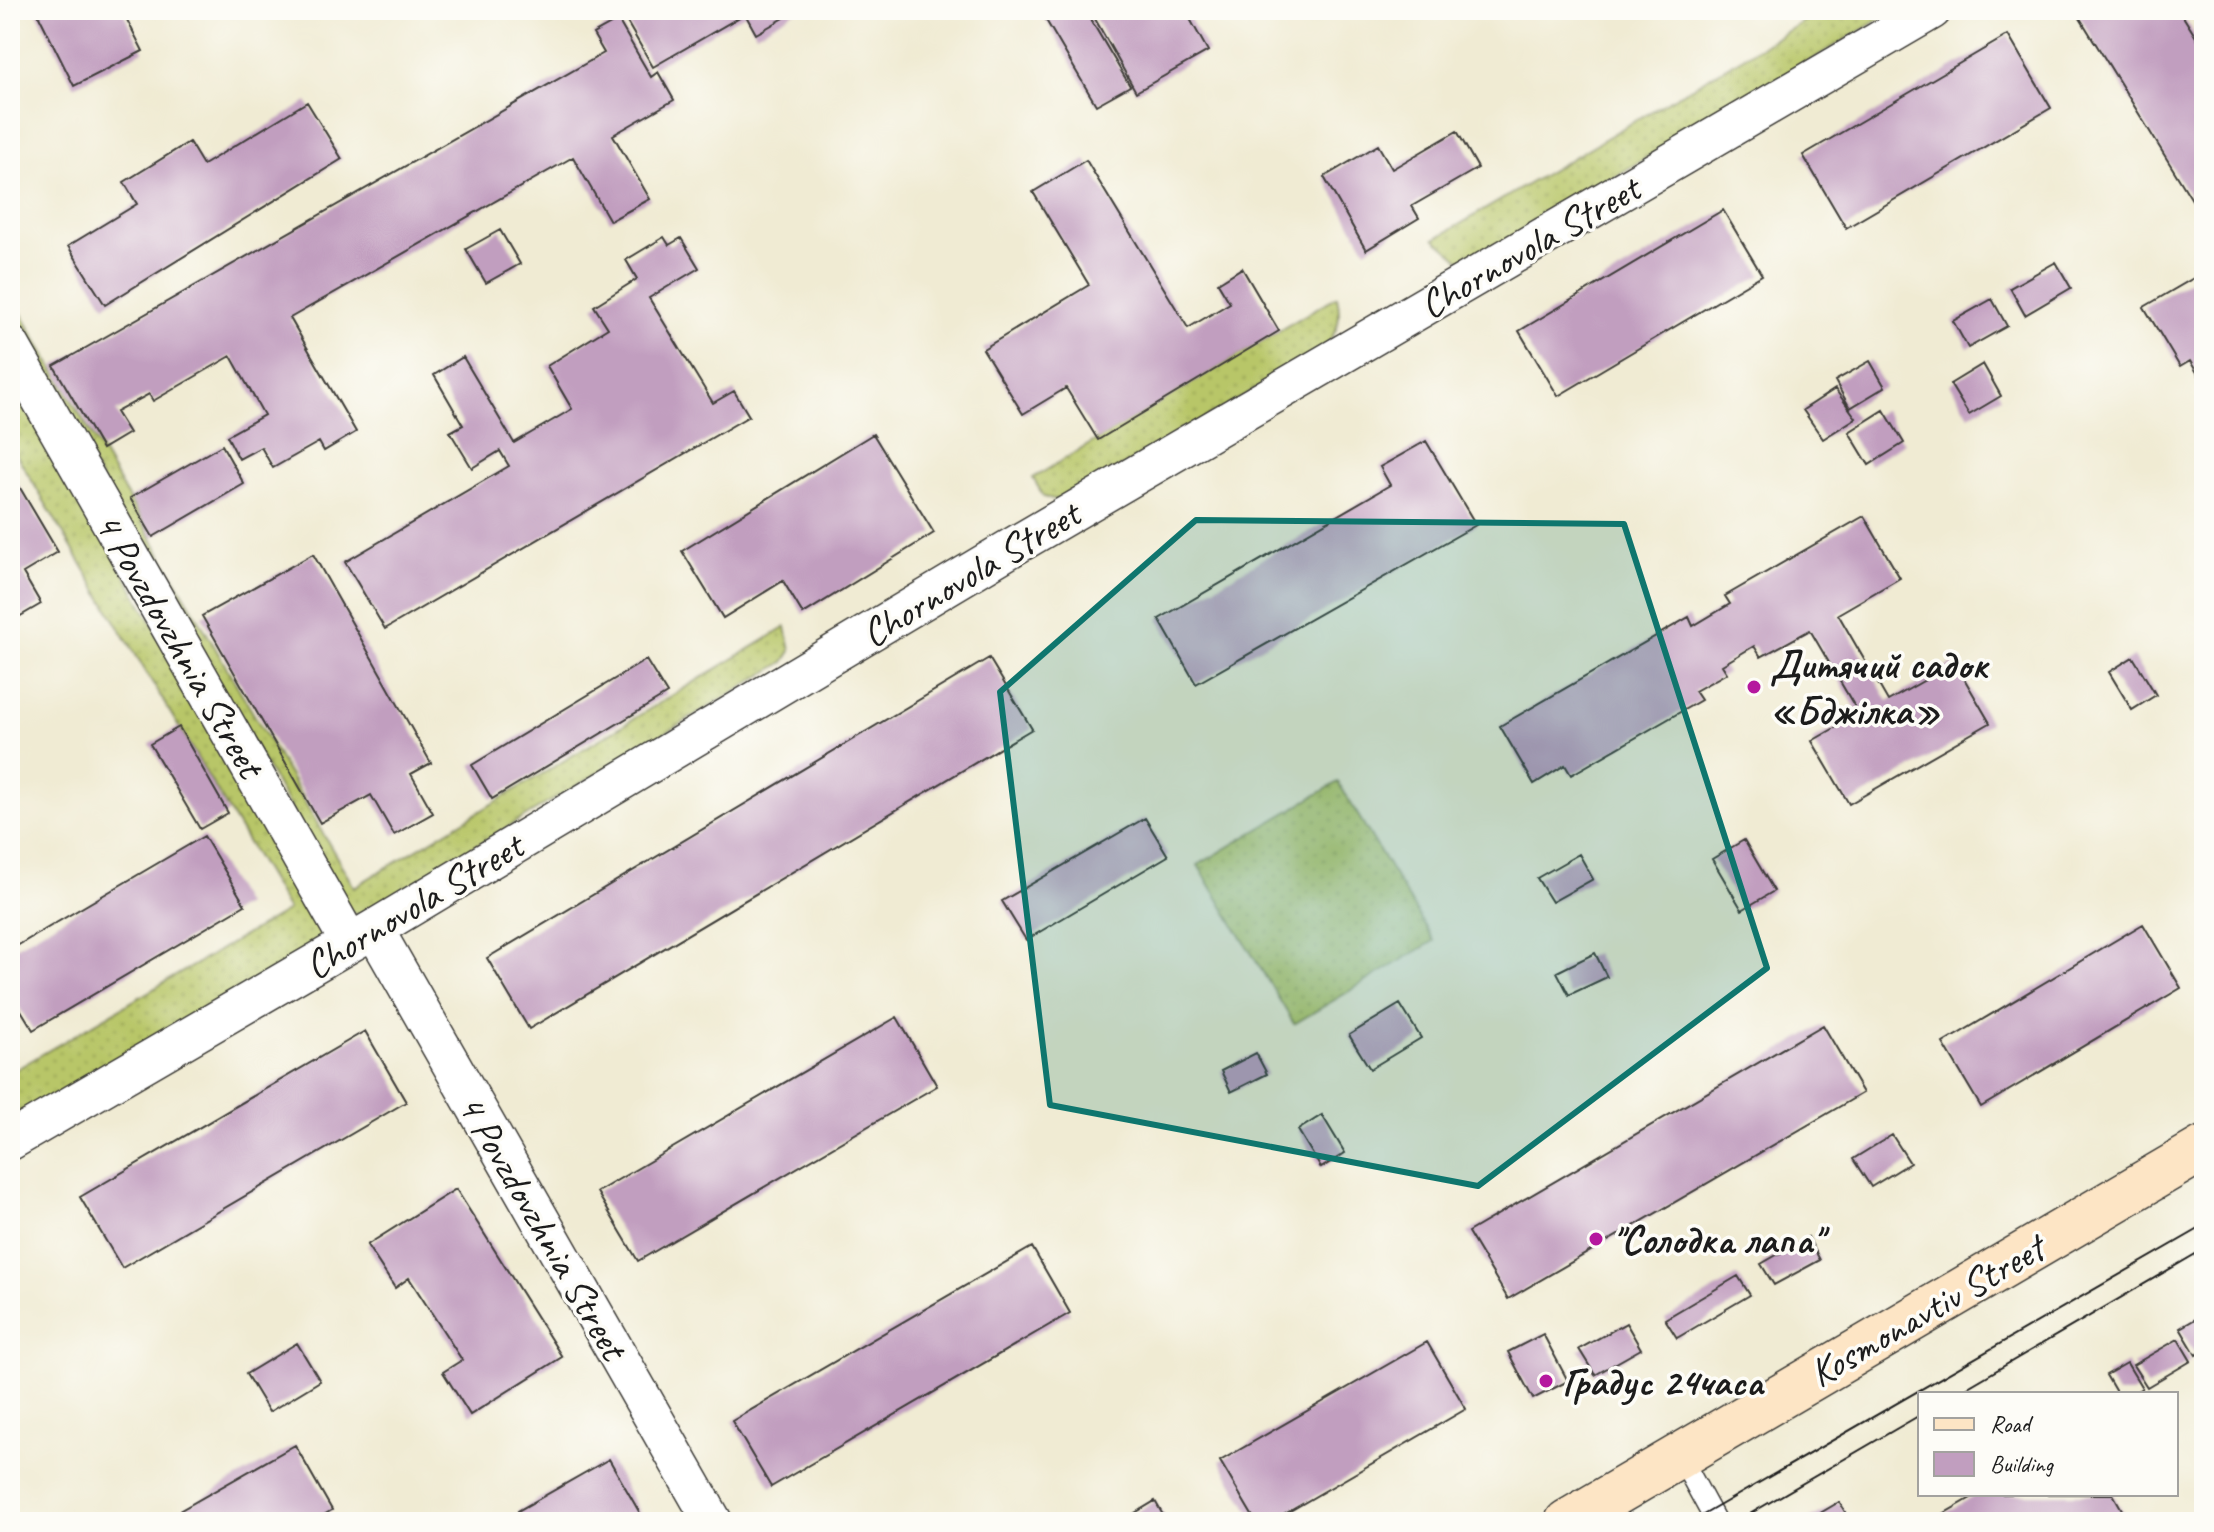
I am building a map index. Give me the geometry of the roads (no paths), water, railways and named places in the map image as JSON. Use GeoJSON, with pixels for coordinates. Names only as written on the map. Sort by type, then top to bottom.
{"type":"FeatureCollection","features":[{"type":"Feature","properties":{"kind":"main road","name":"Kosmonavtiv Street"},"geometry":{"type":"LineString","coordinates":[[1567,1522],[2204,1148]]}},
{"type":"Feature","properties":{"kind":"street","name":"Chornovola Street"},"geometry":{"type":"LineString","coordinates":[[10,1141],[362,936],[1023,541],[1932,10]]}},
{"type":"Feature","properties":{"kind":"street","name":"4 Povzdovzhnia Street"},"geometry":{"type":"LineString","coordinates":[[10,345],[713,1522]]}},
{"type":"Feature","properties":{"kind":"lane"},"geometry":{"type":"LineString","coordinates":[[1679,1454],[1716,1522]]}},
{"type":"Feature","properties":{"kind":"tram line"},"geometry":{"type":"LineString","coordinates":[[1691,1522],[2204,1226]]}},
{"type":"Feature","properties":{"kind":"tram line"},"geometry":{"type":"LineString","coordinates":[[1959,1392],[2204,1249]]}},
{"type":"Feature","properties":{"kind":"tram line"},"geometry":{"type":"LineString","coordinates":[[1736,1522],[1918,1416]]}},
{"type":"Feature","properties":{"kind":"place","name":"Дитячий садок «Бджілка»"},"geometry":{"type":"Point","coordinates":[1754,687]}},
{"type":"Feature","properties":{"kind":"place","name":"\"Солодка лапа\""},"geometry":{"type":"Point","coordinates":[1596,1239]}},
{"type":"Feature","properties":{"kind":"place","name":"Градус 24часа"},"geometry":{"type":"Point","coordinates":[1546,1381]}}]}
